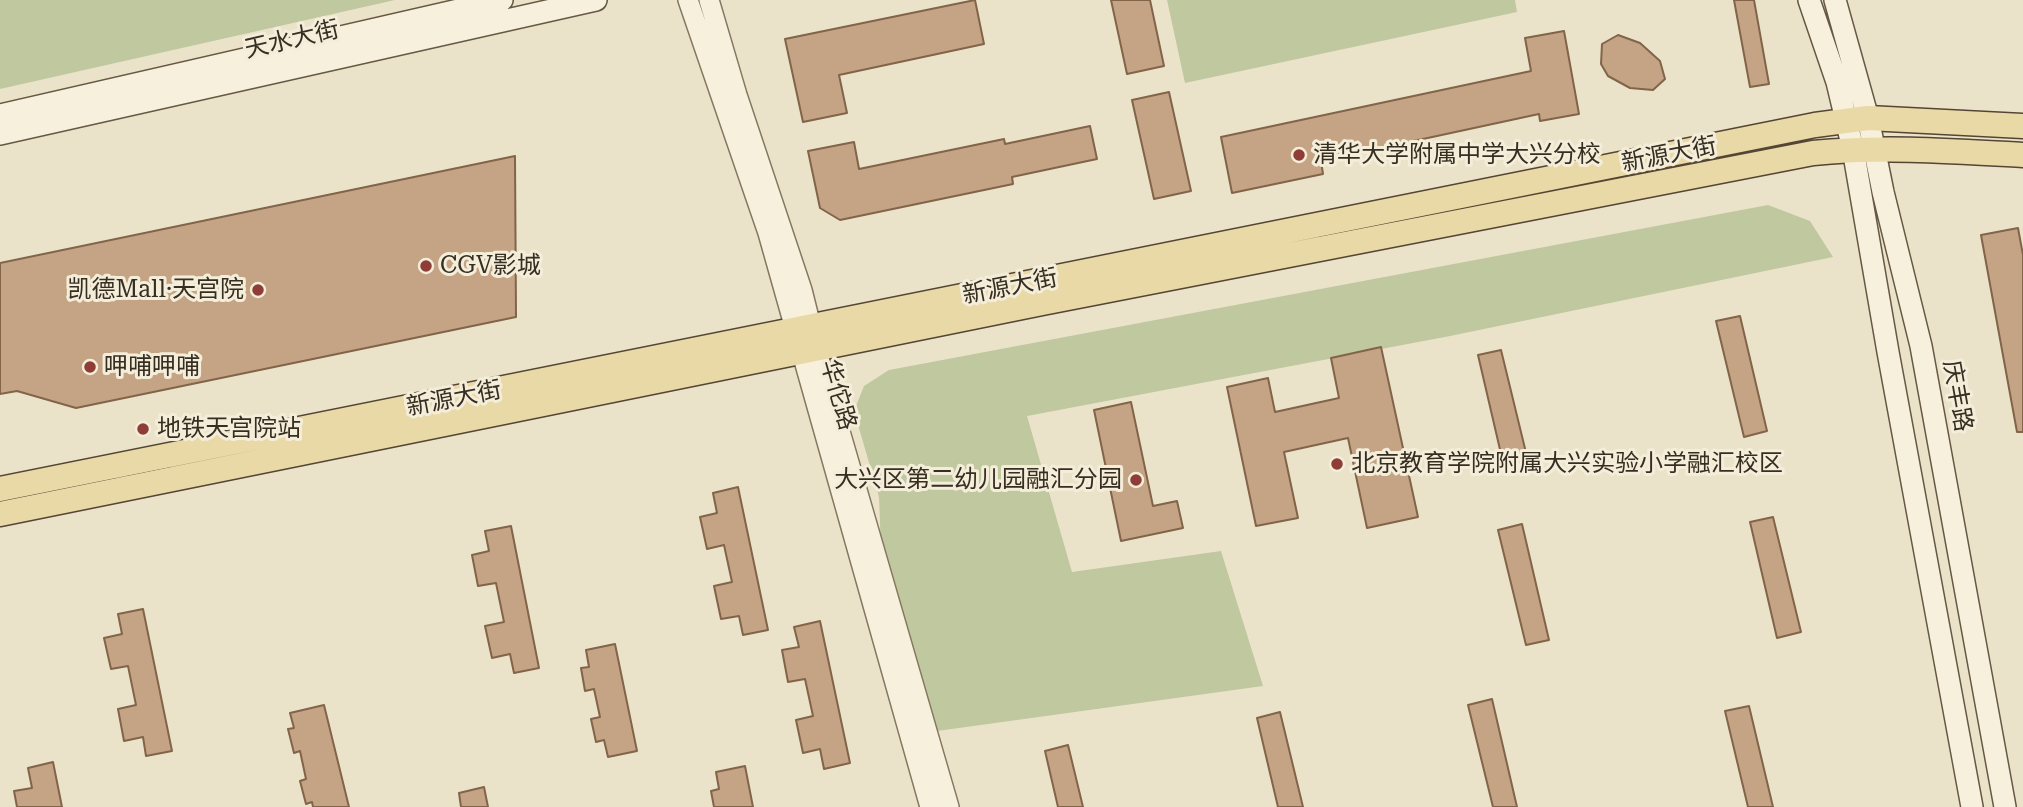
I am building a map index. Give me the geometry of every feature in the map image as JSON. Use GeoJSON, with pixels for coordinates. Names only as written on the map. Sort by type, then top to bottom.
{"type":"FeatureCollection","features":[{"type":"Feature","properties":{"kind":"main road","name":"天水大街"},"geometry":{"type":"LineString","coordinates":[[0,115],[502,0]]}},
{"type":"Feature","properties":{"kind":"main road","name":"天水大街"},"geometry":{"type":"LineString","coordinates":[[0,134],[596,0]]}},
{"type":"Feature","properties":{"kind":"main road","name":"庆丰路"},"geometry":{"type":"LineString","coordinates":[[1809,0],[1837,82],[1857,119]]}},
{"type":"Feature","properties":{"kind":"main road","name":"庆丰路"},"geometry":{"type":"LineString","coordinates":[[1835,0],[1864,149],[1888,352],[1972,807]]}},
{"type":"Feature","properties":{"kind":"main road","name":"新源大街"},"geometry":{"type":"LineString","coordinates":[[0,514],[806,340],[1857,119],[2023,125]]}},
{"type":"Feature","properties":{"kind":"main road","name":"庆丰路"},"geometry":{"type":"LineString","coordinates":[[1864,149],[1883,192],[1921,346],[2005,807]]}},
{"type":"Feature","properties":{"kind":"main road","name":"新源大街"},"geometry":{"type":"LineString","coordinates":[[0,489],[1813,153],[1906,149],[2023,155]]}},
{"type":"Feature","properties":{"kind":"street","name":"华佗路"},"geometry":{"type":"LineString","coordinates":[[688,0],[806,340],[949,807]]}},
{"type":"Feature","properties":{"kind":"street","name":"华佗路"},"geometry":{"type":"LineString","coordinates":[[709,0],[737,95],[802,290],[806,340],[930,807]]}},
{"type":"Feature","properties":{"kind":"green space"},"geometry":{"type":"Polygon","coordinates":[[[0,0],[395,0],[0,89],[0,0]]]}},
{"type":"Feature","properties":{"kind":"green space"},"geometry":{"type":"Polygon","coordinates":[[[1167,0],[1515,0],[1517,12],[1185,83],[1167,0]]]}},
{"type":"Feature","properties":{"kind":"green space"},"geometry":{"type":"Polygon","coordinates":[[[1768,205],[1810,221],[1833,257],[1450,336],[1027,416],[1072,572],[1221,551],[1263,686],[930,732],[882,575],[879,497],[854,411],[864,386],[889,370],[1768,205]]]}},
{"type":"Feature","properties":{"kind":"building"},"geometry":{"type":"Polygon","coordinates":[[[975,0],[984,44],[839,75],[847,113],[803,122],[785,39],[975,0]]]}},
{"type":"Feature","properties":{"kind":"building"},"geometry":{"type":"Polygon","coordinates":[[[1111,0],[1150,0],[1164,66],[1127,74],[1111,0]]]}},
{"type":"Feature","properties":{"kind":"building"},"geometry":{"type":"Polygon","coordinates":[[[1734,0],[1754,0],[1769,84],[1750,87],[1734,0]]]}},
{"type":"Feature","properties":{"kind":"building"},"geometry":{"type":"Polygon","coordinates":[[[1564,31],[1579,114],[1540,121],[1539,114],[1321,161],[1323,174],[1232,193],[1221,137],[1531,71],[1525,38],[1564,31]]]}},
{"type":"Feature","properties":{"kind":"building"},"geometry":{"type":"Polygon","coordinates":[[[1618,35],[1640,43],[1660,61],[1665,79],[1653,90],[1630,88],[1608,76],[1601,64],[1602,44],[1618,35]]]}},
{"type":"Feature","properties":{"kind":"building"},"geometry":{"type":"Polygon","coordinates":[[[1169,92],[1191,191],[1154,199],[1132,100],[1169,92]]]}},
{"type":"Feature","properties":{"kind":"building"},"geometry":{"type":"Polygon","coordinates":[[[1090,126],[1097,159],[1012,177],[1013,184],[840,220],[820,208],[808,151],[854,142],[859,169],[1004,139],[1005,144],[1090,126]]]}},
{"type":"Feature","properties":{"kind":"building","name":"凯德Mall·天宫院"},"geometry":{"type":"Polygon","coordinates":[[[515,156],[516,317],[76,408],[17,391],[0,394],[0,263],[515,156]]]}},
{"type":"Feature","properties":{"kind":"building"},"geometry":{"type":"Polygon","coordinates":[[[2018,228],[2023,255],[2023,432],[2017,432],[1981,235],[2018,228]]]}},
{"type":"Feature","properties":{"kind":"building"},"geometry":{"type":"Polygon","coordinates":[[[1740,316],[1767,431],[1744,437],[1716,321],[1740,316]]]}},
{"type":"Feature","properties":{"kind":"building"},"geometry":{"type":"Polygon","coordinates":[[[1381,347],[1418,517],[1367,528],[1348,438],[1284,452],[1298,518],[1256,526],[1227,387],[1268,378],[1275,412],[1339,398],[1331,358],[1381,347]]]}},
{"type":"Feature","properties":{"kind":"building"},"geometry":{"type":"Polygon","coordinates":[[[1501,350],[1529,465],[1505,471],[1478,355],[1501,350]]]}},
{"type":"Feature","properties":{"kind":"building"},"geometry":{"type":"Polygon","coordinates":[[[1131,402],[1153,506],[1177,501],[1183,528],[1121,541],[1094,410],[1131,402]]]}},
{"type":"Feature","properties":{"kind":"building"},"geometry":{"type":"Polygon","coordinates":[[[738,487],[768,630],[743,635],[739,616],[721,619],[714,586],[732,582],[724,545],[707,549],[700,517],[717,513],[713,493],[738,487]]]}},
{"type":"Feature","properties":{"kind":"building"},"geometry":{"type":"Polygon","coordinates":[[[1773,517],[1801,632],[1777,638],[1750,522],[1773,517]]]}},
{"type":"Feature","properties":{"kind":"building"},"geometry":{"type":"Polygon","coordinates":[[[1522,524],[1549,640],[1526,645],[1498,530],[1522,524]]]}},
{"type":"Feature","properties":{"kind":"building"},"geometry":{"type":"Polygon","coordinates":[[[511,526],[539,668],[514,673],[510,654],[492,658],[485,626],[504,622],[496,583],[478,586],[472,555],[489,551],[485,531],[511,526]]]}},
{"type":"Feature","properties":{"kind":"building"},"geometry":{"type":"Polygon","coordinates":[[[143,609],[172,751],[146,756],[143,737],[124,741],[118,709],[136,705],[128,666],[111,669],[104,638],[122,634],[118,614],[143,609]]]}},
{"type":"Feature","properties":{"kind":"building"},"geometry":{"type":"Polygon","coordinates":[[[820,621],[850,763],[824,769],[820,749],[803,753],[796,720],[813,716],[805,679],[788,682],[782,650],[799,647],[794,627],[820,621]]]}},
{"type":"Feature","properties":{"kind":"building"},"geometry":{"type":"Polygon","coordinates":[[[615,644],[637,751],[608,757],[604,740],[596,742],[591,719],[600,717],[594,689],[585,691],[581,668],[589,667],[586,650],[615,644]]]}},
{"type":"Feature","properties":{"kind":"building"},"geometry":{"type":"Polygon","coordinates":[[[1492,699],[1517,807],[1493,807],[1468,705],[1492,699]]]}},
{"type":"Feature","properties":{"kind":"building"},"geometry":{"type":"Polygon","coordinates":[[[324,705],[349,807],[313,807],[312,802],[306,804],[300,781],[306,779],[300,751],[294,753],[288,729],[294,728],[290,713],[324,705]]]}},
{"type":"Feature","properties":{"kind":"building"},"geometry":{"type":"Polygon","coordinates":[[[1749,706],[1773,807],[1748,807],[1725,711],[1749,706]]]}},
{"type":"Feature","properties":{"kind":"building"},"geometry":{"type":"Polygon","coordinates":[[[1280,712],[1303,807],[1278,807],[1257,718],[1280,712]]]}},
{"type":"Feature","properties":{"kind":"building"},"geometry":{"type":"Polygon","coordinates":[[[1068,745],[1083,807],[1058,807],[1045,751],[1068,745]]]}},
{"type":"Feature","properties":{"kind":"building"},"geometry":{"type":"Polygon","coordinates":[[[53,762],[62,807],[17,807],[14,791],[32,788],[28,768],[53,762]]]}},
{"type":"Feature","properties":{"kind":"building"},"geometry":{"type":"Polygon","coordinates":[[[745,766],[753,807],[714,807],[711,791],[719,789],[716,772],[745,766]]]}},
{"type":"Feature","properties":{"kind":"building"},"geometry":{"type":"Polygon","coordinates":[[[484,787],[488,807],[461,807],[459,793],[484,787]]]}},
{"type":"Feature","properties":{"kind":"place","name":"清华大学附属中学大兴分校"},"geometry":{"type":"Point","coordinates":[1299,155]}},
{"type":"Feature","properties":{"kind":"place","name":"CGV影城"},"geometry":{"type":"Point","coordinates":[426,266]}},
{"type":"Feature","properties":{"kind":"place","name":"凯德Mall·天宫院"},"geometry":{"type":"Point","coordinates":[258,290]}},
{"type":"Feature","properties":{"kind":"place","name":"呷哺呷哺"},"geometry":{"type":"Point","coordinates":[90,367]}},
{"type":"Feature","properties":{"kind":"place","name":"地铁天宫院站"},"geometry":{"type":"Point","coordinates":[143,429]}},
{"type":"Feature","properties":{"kind":"place","name":"北京教育学院附属大兴实验小学融汇校区"},"geometry":{"type":"Point","coordinates":[1337,464]}},
{"type":"Feature","properties":{"kind":"place","name":"大兴区第二幼儿园融汇分园"},"geometry":{"type":"Point","coordinates":[1136,480]}}]}
